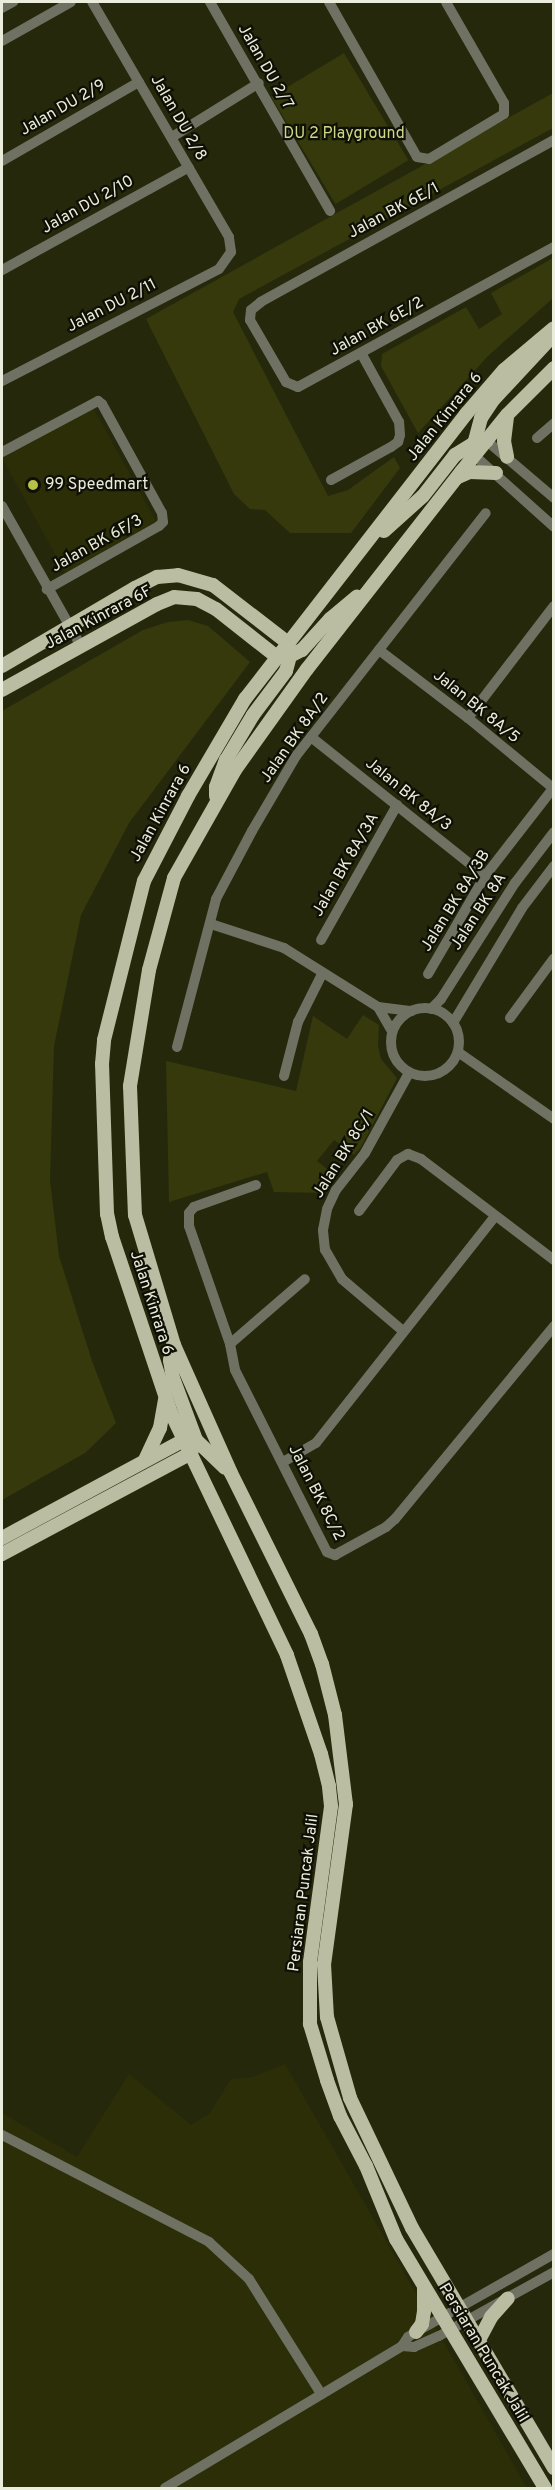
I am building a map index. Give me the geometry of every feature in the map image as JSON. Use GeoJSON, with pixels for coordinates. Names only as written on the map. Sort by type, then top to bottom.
{"type":"FeatureCollection","features":[{"type":"Feature","properties":{"kind":"main road","name":"Jalan Kinrara 6"},"geometry":{"type":"LineString","coordinates":[[190,1444],[165,1397],[112,1238],[108,1214],[102,1075],[104,1040],[144,881],[150,865],[193,787],[257,684],[285,652],[304,624],[474,405],[504,370],[554,328]]}},
{"type":"Feature","properties":{"kind":"main road"},"geometry":{"type":"LineString","coordinates":[[360,553],[423,496],[455,455],[478,447],[481,418],[494,399],[554,335]]}},
{"type":"Feature","properties":{"kind":"main road","name":"Jalan Kinrara 6"},"geometry":{"type":"LineString","coordinates":[[231,1473],[174,1345],[135,1215],[130,1086],[149,970],[174,878],[251,744],[457,478],[478,447],[554,368]]}},
{"type":"Feature","properties":{"kind":"main road"},"geometry":{"type":"LineString","coordinates":[[507,415],[504,441],[507,457]]}},
{"type":"Feature","properties":{"kind":"main road"},"geometry":{"type":"LineString","coordinates":[[457,478],[470,472],[496,473]]}},
{"type":"Feature","properties":{"kind":"main road"},"geometry":{"type":"LineString","coordinates":[[216,802],[216,787],[226,760],[253,715],[286,671],[285,652],[302,650],[330,619],[382,572]]}},
{"type":"Feature","properties":{"kind":"main road","name":"Jalan Kinrara 6F"},"geometry":{"type":"LineString","coordinates":[[2,666],[158,577],[178,575],[213,585],[261,622],[285,652]]}},
{"type":"Feature","properties":{"kind":"main road","name":"Jalan Kinrara 6F"},"geometry":{"type":"LineString","coordinates":[[2,690],[157,604],[174,597],[197,599],[216,609],[249,636],[285,652]]}},
{"type":"Feature","properties":{"kind":"main road"},"geometry":{"type":"LineString","coordinates":[[261,622],[293,628],[304,624]]}},
{"type":"Feature","properties":{"kind":"main road"},"geometry":{"type":"LineString","coordinates":[[249,636],[261,663],[257,684]]}},
{"type":"Feature","properties":{"kind":"main road"},"geometry":{"type":"LineString","coordinates":[[2,1554],[166,1465],[190,1444],[194,1428],[173,1378],[170,1360],[174,1345]]}},
{"type":"Feature","properties":{"kind":"main road"},"geometry":{"type":"LineString","coordinates":[[146,1460],[160,1428],[165,1397]]}},
{"type":"Feature","properties":{"kind":"main road"},"geometry":{"type":"LineString","coordinates":[[2,1538],[146,1460],[190,1444]]}},
{"type":"Feature","properties":{"kind":"main road","name":"Persiaran Puncak Jalil"},"geometry":{"type":"LineString","coordinates":[[190,1444],[231,1473],[311,1634],[324,1670],[334,1715],[346,1804],[324,1964],[327,2017],[350,2098],[412,2228],[554,2468]]}},
{"type":"Feature","properties":{"kind":"main road","name":"Persiaran Puncak Jalil"},"geometry":{"type":"LineString","coordinates":[[190,1444],[201,1475],[287,1655],[321,1754],[331,1806],[310,1962],[310,2024],[340,2116],[366,2166],[396,2239],[545,2488]]}},
{"type":"Feature","properties":{"kind":"main road"},"geometry":{"type":"LineString","coordinates":[[166,1465],[182,1465],[201,1475]]}},
{"type":"Feature","properties":{"kind":"main road"},"geometry":{"type":"LineString","coordinates":[[416,2331],[422,2324],[424,2311],[423,2285]]}},
{"type":"Feature","properties":{"kind":"main road"},"geometry":{"type":"LineString","coordinates":[[479,2340],[491,2317],[508,2298]]}},
{"type":"Feature","properties":{"kind":"street"},"geometry":{"type":"LineString","coordinates":[[2,8],[13,2]]}},
{"type":"Feature","properties":{"kind":"street"},"geometry":{"type":"LineString","coordinates":[[2,42],[72,2]]}},
{"type":"Feature","properties":{"kind":"street","name":"Jalan DU 2/8"},"geometry":{"type":"LineString","coordinates":[[92,2],[229,237],[231,252]]}},
{"type":"Feature","properties":{"kind":"street","name":"Jalan DU 2/7"},"geometry":{"type":"LineString","coordinates":[[210,2],[259,83],[330,211]]}},
{"type":"Feature","properties":{"kind":"street"},"geometry":{"type":"LineString","coordinates":[[328,2],[417,157],[429,159],[504,114],[504,103],[446,2]]}},
{"type":"Feature","properties":{"kind":"street","name":"Jalan DU 2/9"},"geometry":{"type":"LineString","coordinates":[[2,161],[139,82]]}},
{"type":"Feature","properties":{"kind":"street"},"geometry":{"type":"LineString","coordinates":[[172,137],[259,83]]}},
{"type":"Feature","properties":{"kind":"street","name":"Jalan BK 6E/1"},"geometry":{"type":"LineString","coordinates":[[251,310],[358,247],[554,140]]}},
{"type":"Feature","properties":{"kind":"street","name":"Jalan DU 2/10"},"geometry":{"type":"LineString","coordinates":[[2,270],[189,167]]}},
{"type":"Feature","properties":{"kind":"street","name":"Jalan BK 6E/2"},"geometry":{"type":"LineString","coordinates":[[251,310],[250,320],[286,382],[294,387],[303,386],[554,247]]}},
{"type":"Feature","properties":{"kind":"street","name":"Jalan DU 2/11"},"geometry":{"type":"LineString","coordinates":[[2,381],[219,269],[231,252]]}},
{"type":"Feature","properties":{"kind":"street"},"geometry":{"type":"LineString","coordinates":[[331,480],[391,447],[398,442],[400,435],[399,422],[361,353]]}},
{"type":"Feature","properties":{"kind":"street","name":"Jalan BK 6F/3"},"geometry":{"type":"LineString","coordinates":[[2,452],[98,401],[102,404],[162,513],[163,522],[159,526],[47,589]]}},
{"type":"Feature","properties":{"kind":"street"},"geometry":{"type":"LineString","coordinates":[[537,438],[554,423]]}},
{"type":"Feature","properties":{"kind":"street"},"geometry":{"type":"LineString","coordinates":[[478,447],[507,457],[554,498]]}},
{"type":"Feature","properties":{"kind":"street"},"geometry":{"type":"LineString","coordinates":[[478,447],[496,473],[554,527]]}},
{"type":"Feature","properties":{"kind":"street","name":"Jalan BK 6F/3"},"geometry":{"type":"LineString","coordinates":[[2,506],[81,646]]}},
{"type":"Feature","properties":{"kind":"street","name":"Jalan BK 8A/2"},"geometry":{"type":"LineString","coordinates":[[177,1047],[216,899],[242,851],[297,756],[486,513]]}},
{"type":"Feature","properties":{"kind":"street"},"geometry":{"type":"LineString","coordinates":[[468,718],[554,606]]}},
{"type":"Feature","properties":{"kind":"street","name":"Jalan BK 8A/5"},"geometry":{"type":"LineString","coordinates":[[379,650],[468,718],[553,788]]}},
{"type":"Feature","properties":{"kind":"street","name":"Jalan BK 8A/3"},"geometry":{"type":"LineString","coordinates":[[311,737],[485,876]]}},
{"type":"Feature","properties":{"kind":"street","name":"Jalan BK 8A/3B"},"geometry":{"type":"LineString","coordinates":[[428,974],[485,876],[553,788]]}},
{"type":"Feature","properties":{"kind":"street","name":"Jalan BK 8A/3A"},"geometry":{"type":"LineString","coordinates":[[321,940],[397,805]]}},
{"type":"Feature","properties":{"kind":"street","name":"Jalan BK 8A"},"geometry":{"type":"LineString","coordinates":[[431,1009],[441,999],[515,883],[554,832]]}},
{"type":"Feature","properties":{"kind":"street","name":"Jalan BK 8A"},"geometry":{"type":"LineString","coordinates":[[453,1023],[522,908],[554,866]]}},
{"type":"Feature","properties":{"kind":"street"},"geometry":{"type":"LineString","coordinates":[[211,924],[284,948],[322,974],[378,1007],[412,1011],[431,1009],[447,1016],[459,1037],[458,1052],[450,1065],[438,1074],[423,1077],[409,1073],[401,1067],[391,1051],[393,1031],[397,1022],[412,1011]]}},
{"type":"Feature","properties":{"kind":"street"},"geometry":{"type":"LineString","coordinates":[[510,1018],[554,958]]}},
{"type":"Feature","properties":{"kind":"street"},"geometry":{"type":"LineString","coordinates":[[284,1076],[298,1022],[322,974]]}},
{"type":"Feature","properties":{"kind":"street"},"geometry":{"type":"LineString","coordinates":[[378,1007],[393,1031]]}},
{"type":"Feature","properties":{"kind":"street"},"geometry":{"type":"LineString","coordinates":[[458,1052],[554,1119]]}},
{"type":"Feature","properties":{"kind":"street","name":"Jalan BK 8C/1"},"geometry":{"type":"LineString","coordinates":[[403,1330],[342,1279],[325,1250],[322,1230],[327,1209],[336,1190],[366,1153],[409,1073]]}},
{"type":"Feature","properties":{"kind":"street"},"geometry":{"type":"LineString","coordinates":[[358,1211],[397,1160],[408,1155],[421,1159],[554,1260]]}},
{"type":"Feature","properties":{"kind":"street","name":"Jalan BK 8C/2"},"geometry":{"type":"LineString","coordinates":[[256,1185],[194,1207],[189,1213],[189,1226],[230,1344],[235,1370],[327,1552],[335,1555],[386,1527],[395,1519],[554,1326]]}},
{"type":"Feature","properties":{"kind":"street"},"geometry":{"type":"LineString","coordinates":[[283,1462],[316,1443],[495,1216]]}},
{"type":"Feature","properties":{"kind":"street"},"geometry":{"type":"LineString","coordinates":[[230,1344],[305,1279]]}},
{"type":"Feature","properties":{"kind":"street"},"geometry":{"type":"LineString","coordinates":[[2,2135],[209,2242],[249,2278],[321,2394]]}},
{"type":"Feature","properties":{"kind":"street"},"geometry":{"type":"LineString","coordinates":[[165,2488],[402,2346],[416,2331],[554,2254]]}},
{"type":"Feature","properties":{"kind":"street"},"geometry":{"type":"LineString","coordinates":[[402,2346],[414,2347],[450,2330],[554,2272]]}},
{"type":"Feature","properties":{"kind":"shaded area"},"geometry":{"type":"Polygon","coordinates":[[[92,406],[156,522],[66,573],[2,456],[92,406]]]}},
{"type":"Feature","properties":{"kind":"shaded area"},"geometry":{"type":"Polygon","coordinates":[[[285,2064],[527,2488],[2,2488],[2,2113],[77,2157],[129,2074],[191,2125],[210,2113],[231,2079],[253,2077],[285,2064]]]}},
{"type":"Feature","properties":{"kind":"green space","name":"DU 2 Playground"},"geometry":{"type":"Polygon","coordinates":[[[344,53],[408,160],[336,204],[271,97],[344,53]]]}},
{"type":"Feature","properties":{"kind":"green space"},"geometry":{"type":"Polygon","coordinates":[[[553,93],[553,128],[239,299],[233,312],[328,496],[348,490],[394,457],[400,468],[351,533],[290,533],[265,510],[250,509],[234,494],[146,319],[553,93]]]}},
{"type":"Feature","properties":{"kind":"green space"},"geometry":{"type":"Polygon","coordinates":[[[553,258],[553,298],[488,356],[418,433],[381,366],[382,354],[466,307],[479,329],[502,314],[491,293],[553,258]]]}},
{"type":"Feature","properties":{"kind":"green space"},"geometry":{"type":"Polygon","coordinates":[[[188,620],[208,626],[250,662],[129,823],[81,915],[54,1046],[50,1180],[59,1256],[92,1361],[116,1423],[85,1453],[2,1500],[2,711],[143,630],[168,622],[188,620]]]}},
{"type":"Feature","properties":{"kind":"green space"},"geometry":{"type":"Polygon","coordinates":[[[363,1015],[379,1025],[378,1045],[381,1059],[397,1078],[361,1147],[354,1155],[334,1140],[317,1161],[336,1176],[325,1193],[274,1192],[267,1172],[169,1202],[166,1061],[296,1091],[313,1016],[347,1039],[363,1015]]]}},
{"type":"Feature","properties":{"kind":"place","name":"99 Speedmart"},"geometry":{"type":"Point","coordinates":[33,485]}}]}
